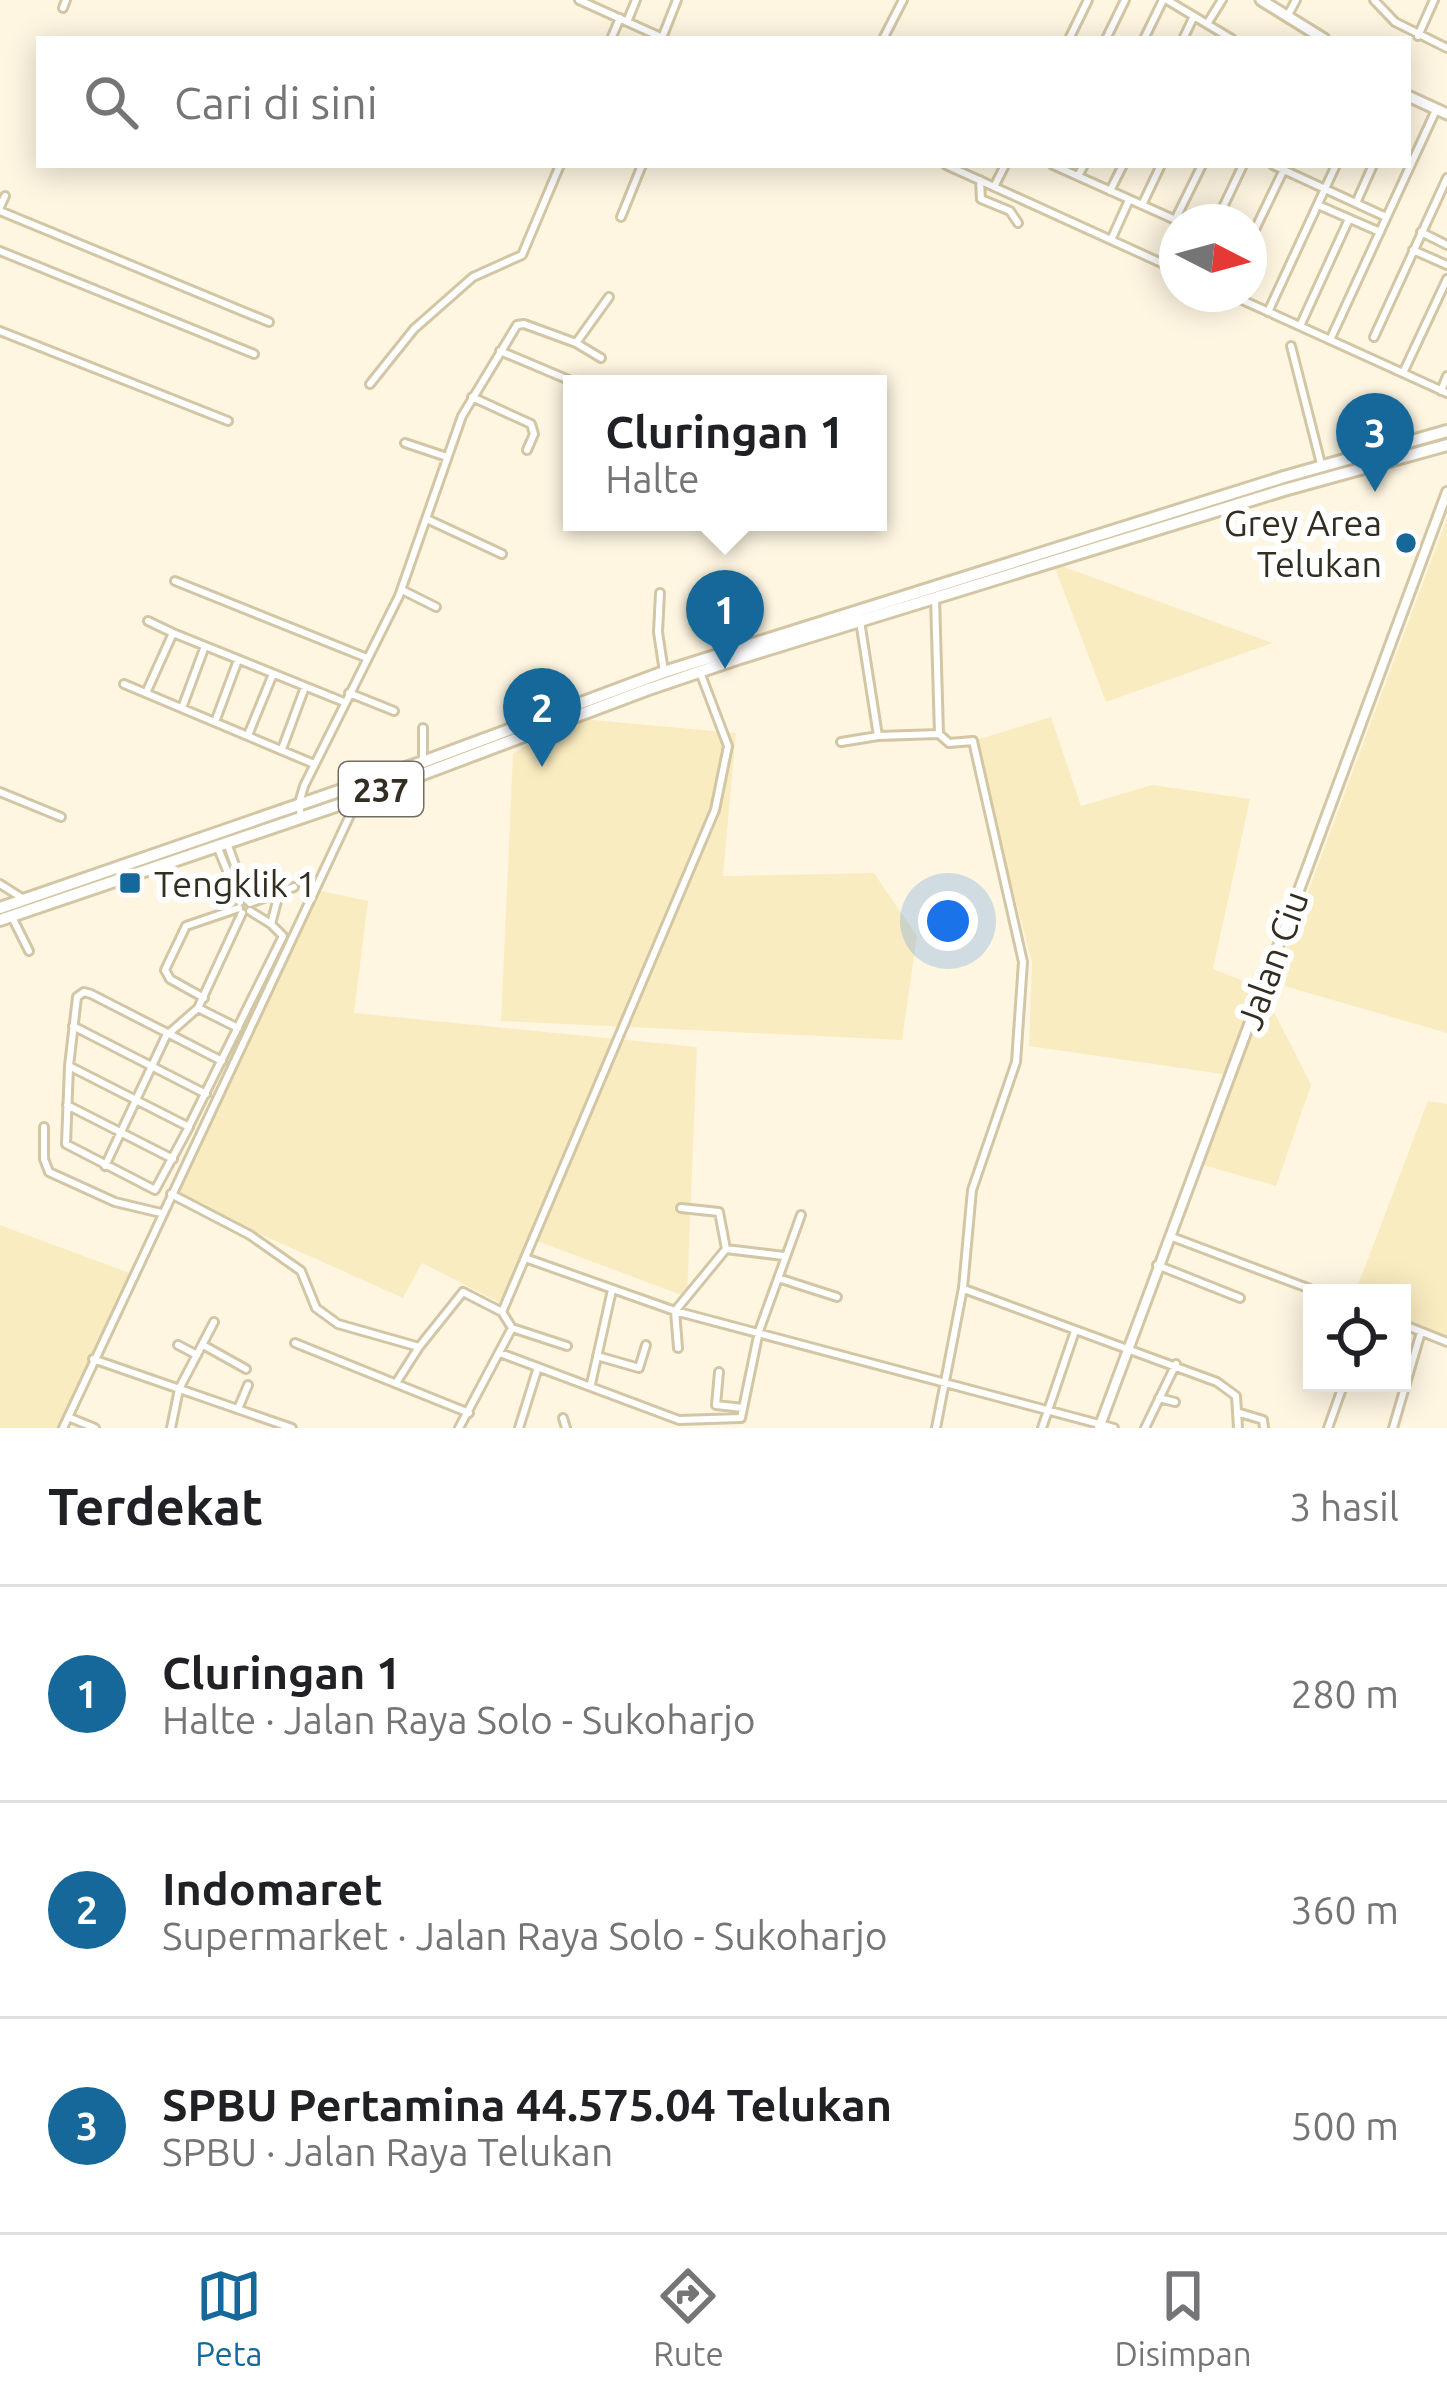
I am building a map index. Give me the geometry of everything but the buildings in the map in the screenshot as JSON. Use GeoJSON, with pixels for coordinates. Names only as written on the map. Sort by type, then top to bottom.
{"type":"FeatureCollection","features":[{"type":"Feature","properties":{"kind":"main road"},"geometry":{"type":"LineString","coordinates":[[1262,0],[1320,36]]}},
{"type":"Feature","properties":{"kind":"main road"},"geometry":{"type":"LineString","coordinates":[[1411,97],[1441,112]]}},
{"type":"Feature","properties":{"kind":"main road","name":"237"},"geometry":{"type":"LineString","coordinates":[[1284,483],[1322,466],[1447,431]]}},
{"type":"Feature","properties":{"kind":"main road","name":"237"},"geometry":{"type":"LineString","coordinates":[[768,644],[935,598],[1284,483],[1447,445]]}},
{"type":"Feature","properties":{"kind":"main road","name":"237"},"geometry":{"type":"LineString","coordinates":[[360,790],[664,672],[1226,502]]}},
{"type":"Feature","properties":{"kind":"main road","name":"237"},"geometry":{"type":"LineString","coordinates":[[13,910],[700,672],[739,653]]}},
{"type":"Feature","properties":{"kind":"main road","name":"237"},"geometry":{"type":"LineString","coordinates":[[13,910],[222,844],[300,810]]}},
{"type":"Feature","properties":{"kind":"street"},"geometry":{"type":"LineString","coordinates":[[579,0],[659,36]]}},
{"type":"Feature","properties":{"kind":"street"},"geometry":{"type":"LineString","coordinates":[[613,36],[636,0]]}},
{"type":"Feature","properties":{"kind":"street"},"geometry":{"type":"LineString","coordinates":[[665,36],[677,0]]}},
{"type":"Feature","properties":{"kind":"street"},"geometry":{"type":"LineString","coordinates":[[884,36],[902,0]]}},
{"type":"Feature","properties":{"kind":"street"},"geometry":{"type":"LineString","coordinates":[[1070,36],[1088,0]]}},
{"type":"Feature","properties":{"kind":"street"},"geometry":{"type":"LineString","coordinates":[[1107,36],[1125,0]]}},
{"type":"Feature","properties":{"kind":"street"},"geometry":{"type":"LineString","coordinates":[[1146,36],[1165,0],[1223,36]]}},
{"type":"Feature","properties":{"kind":"street"},"geometry":{"type":"LineString","coordinates":[[1207,24],[1222,0]]}},
{"type":"Feature","properties":{"kind":"street"},"geometry":{"type":"LineString","coordinates":[[1288,15],[1296,0]]}},
{"type":"Feature","properties":{"kind":"street"},"geometry":{"type":"LineString","coordinates":[[1374,0],[1385,15],[1447,48]]}},
{"type":"Feature","properties":{"kind":"street"},"geometry":{"type":"LineString","coordinates":[[1385,15],[1393,0]]}},
{"type":"Feature","properties":{"kind":"street"},"geometry":{"type":"LineString","coordinates":[[1418,36],[1434,0],[1447,5]]}},
{"type":"Feature","properties":{"kind":"street"},"geometry":{"type":"LineString","coordinates":[[1184,36],[1194,16]]}},
{"type":"Feature","properties":{"kind":"street"},"geometry":{"type":"LineString","coordinates":[[1330,340],[1441,112]]}},
{"type":"Feature","properties":{"kind":"street"},"geometry":{"type":"LineString","coordinates":[[370,384],[414,329],[473,277],[522,255],[559,168]]}},
{"type":"Feature","properties":{"kind":"street"},"geometry":{"type":"LineString","coordinates":[[621,217],[641,168]]}},
{"type":"Feature","properties":{"kind":"street"},"geometry":{"type":"LineString","coordinates":[[952,168],[1159,262]]}},
{"type":"Feature","properties":{"kind":"street"},"geometry":{"type":"LineString","coordinates":[[994,187],[1004,168]]}},
{"type":"Feature","properties":{"kind":"street"},"geometry":{"type":"LineString","coordinates":[[1060,168],[1159,213]]}},
{"type":"Feature","properties":{"kind":"street"},"geometry":{"type":"LineString","coordinates":[[1078,176],[1082,168]]}},
{"type":"Feature","properties":{"kind":"street"},"geometry":{"type":"LineString","coordinates":[[1110,191],[1122,168]]}},
{"type":"Feature","properties":{"kind":"street"},"geometry":{"type":"LineString","coordinates":[[1142,205],[1160,168]]}},
{"type":"Feature","properties":{"kind":"street"},"geometry":{"type":"LineString","coordinates":[[1185,204],[1201,168]]}},
{"type":"Feature","properties":{"kind":"street"},"geometry":{"type":"LineString","coordinates":[[1225,204],[1242,168]]}},
{"type":"Feature","properties":{"kind":"street"},"geometry":{"type":"LineString","coordinates":[[1267,204],[1285,168]]}},
{"type":"Feature","properties":{"kind":"street"},"geometry":{"type":"LineString","coordinates":[[1287,168],[1387,217]]}},
{"type":"Feature","properties":{"kind":"street"},"geometry":{"type":"LineString","coordinates":[[1335,168],[1268,312],[1444,392],[1447,376]]}},
{"type":"Feature","properties":{"kind":"street"},"geometry":{"type":"LineString","coordinates":[[1356,203],[1372,168]]}},
{"type":"Feature","properties":{"kind":"street"},"geometry":{"type":"LineString","coordinates":[[1374,337],[1447,178]]}},
{"type":"Feature","properties":{"kind":"street"},"geometry":{"type":"LineString","coordinates":[[980,181],[981,199],[1010,211],[1018,223]]}},
{"type":"Feature","properties":{"kind":"street"},"geometry":{"type":"LineString","coordinates":[[5,196],[0,209],[269,322]]}},
{"type":"Feature","properties":{"kind":"street"},"geometry":{"type":"LineString","coordinates":[[1111,240],[1130,199]]}},
{"type":"Feature","properties":{"kind":"street"},"geometry":{"type":"LineString","coordinates":[[1318,205],[1379,232]]}},
{"type":"Feature","properties":{"kind":"street"},"geometry":{"type":"LineString","coordinates":[[1300,326],[1349,218]]}},
{"type":"Feature","properties":{"kind":"street"},"geometry":{"type":"LineString","coordinates":[[1421,232],[1447,245]]}},
{"type":"Feature","properties":{"kind":"street"},"geometry":{"type":"LineString","coordinates":[[1413,250],[1447,265]]}},
{"type":"Feature","properties":{"kind":"street"},"geometry":{"type":"LineString","coordinates":[[0,251],[254,354]]}},
{"type":"Feature","properties":{"kind":"street"},"geometry":{"type":"LineString","coordinates":[[1403,374],[1447,279]]}},
{"type":"Feature","properties":{"kind":"street"},"geometry":{"type":"LineString","coordinates":[[576,343],[609,297]]}},
{"type":"Feature","properties":{"kind":"street"},"geometry":{"type":"LineString","coordinates":[[300,810],[314,764],[402,590],[472,398],[500,351],[520,324],[576,343],[601,358]]}},
{"type":"Feature","properties":{"kind":"street"},"geometry":{"type":"LineString","coordinates":[[0,331],[228,422]]}},
{"type":"Feature","properties":{"kind":"street"},"geometry":{"type":"LineString","coordinates":[[1291,346],[1322,466]]}},
{"type":"Feature","properties":{"kind":"street"},"geometry":{"type":"LineString","coordinates":[[500,351],[563,377]]}},
{"type":"Feature","properties":{"kind":"street"},"geometry":{"type":"LineString","coordinates":[[472,398],[531,424],[534,430],[526,450]]}},
{"type":"Feature","properties":{"kind":"street"},"geometry":{"type":"LineString","coordinates":[[405,443],[447,457]]}},
{"type":"Feature","properties":{"kind":"street","name":"Jalan Ciu"},"geometry":{"type":"LineString","coordinates":[[1100,1425],[1447,492]]}},
{"type":"Feature","properties":{"kind":"street"},"geometry":{"type":"LineString","coordinates":[[429,520],[502,554]]}},
{"type":"Feature","properties":{"kind":"street"},"geometry":{"type":"LineString","coordinates":[[175,581],[367,658]]}},
{"type":"Feature","properties":{"kind":"street"},"geometry":{"type":"LineString","coordinates":[[402,590],[436,607]]}},
{"type":"Feature","properties":{"kind":"street"},"geometry":{"type":"LineString","coordinates":[[660,593],[658,632],[664,672]]}},
{"type":"Feature","properties":{"kind":"street"},"geometry":{"type":"LineString","coordinates":[[935,598],[939,734]]}},
{"type":"Feature","properties":{"kind":"street"},"geometry":{"type":"LineString","coordinates":[[148,621],[344,702]]}},
{"type":"Feature","properties":{"kind":"street"},"geometry":{"type":"LineString","coordinates":[[860,621],[878,736]]}},
{"type":"Feature","properties":{"kind":"street"},"geometry":{"type":"LineString","coordinates":[[146,693],[173,633]]}},
{"type":"Feature","properties":{"kind":"street"},"geometry":{"type":"LineString","coordinates":[[182,708],[205,646]]}},
{"type":"Feature","properties":{"kind":"street"},"geometry":{"type":"LineString","coordinates":[[215,722],[238,659]]}},
{"type":"Feature","properties":{"kind":"street"},"geometry":{"type":"LineString","coordinates":[[502,1312],[715,810],[728,746],[700,672]]}},
{"type":"Feature","properties":{"kind":"street"},"geometry":{"type":"LineString","coordinates":[[248,735],[273,674]]}},
{"type":"Feature","properties":{"kind":"street"},"geometry":{"type":"LineString","coordinates":[[124,684],[314,764]]}},
{"type":"Feature","properties":{"kind":"street"},"geometry":{"type":"LineString","coordinates":[[282,749],[305,687]]}},
{"type":"Feature","properties":{"kind":"street"},"geometry":{"type":"LineString","coordinates":[[349,693],[394,712]]}},
{"type":"Feature","properties":{"kind":"street"},"geometry":{"type":"LineString","coordinates":[[423,728],[423,762]]}},
{"type":"Feature","properties":{"kind":"street"},"geometry":{"type":"LineString","coordinates":[[841,742],[939,734],[949,743],[973,740],[1023,962],[1016,1062],[972,1190],[963,1288],[936,1428]]}},
{"type":"Feature","properties":{"kind":"street"},"geometry":{"type":"LineString","coordinates":[[63,1428],[360,790]]}},
{"type":"Feature","properties":{"kind":"street"},"geometry":{"type":"LineString","coordinates":[[0,793],[61,817]]}},
{"type":"Feature","properties":{"kind":"street"},"geometry":{"type":"LineString","coordinates":[[222,844],[245,906],[283,935],[239,1028],[173,1159],[155,1190],[66,1144],[77,997],[84,992],[222,1061]]}},
{"type":"Feature","properties":{"kind":"street"},"geometry":{"type":"LineString","coordinates":[[0,884],[29,951]]}},
{"type":"Feature","properties":{"kind":"street"},"geometry":{"type":"LineString","coordinates":[[204,998],[170,979],[165,970],[186,926],[294,887]]}},
{"type":"Feature","properties":{"kind":"street"},"geometry":{"type":"LineString","coordinates":[[271,924],[279,894]]}},
{"type":"Feature","properties":{"kind":"street"},"geometry":{"type":"LineString","coordinates":[[105,1166],[166,1036],[198,1009],[245,906]]}},
{"type":"Feature","properties":{"kind":"street"},"geometry":{"type":"LineString","coordinates":[[198,1009],[239,1028]]}},
{"type":"Feature","properties":{"kind":"street"},"geometry":{"type":"LineString","coordinates":[[74,1026],[206,1094]]}},
{"type":"Feature","properties":{"kind":"street"},"geometry":{"type":"LineString","coordinates":[[69,1066],[189,1127]]}},
{"type":"Feature","properties":{"kind":"street"},"geometry":{"type":"LineString","coordinates":[[68,1105],[173,1159]]}},
{"type":"Feature","properties":{"kind":"street"},"geometry":{"type":"LineString","coordinates":[[44,1127],[44,1159],[50,1172],[116,1202],[161,1213]]}},
{"type":"Feature","properties":{"kind":"street"},"geometry":{"type":"LineString","coordinates":[[171,1194],[250,1234],[301,1271],[316,1308],[338,1324],[419,1347]]}},
{"type":"Feature","properties":{"kind":"street"},"geometry":{"type":"LineString","coordinates":[[681,1208],[719,1212],[726,1250]]}},
{"type":"Feature","properties":{"kind":"street"},"geometry":{"type":"LineString","coordinates":[[500,1353],[679,1420],[741,1418],[758,1331],[801,1215]]}},
{"type":"Feature","properties":{"kind":"street"},"geometry":{"type":"LineString","coordinates":[[1168,1235],[1303,1286]]}},
{"type":"Feature","properties":{"kind":"street"},"geometry":{"type":"LineString","coordinates":[[726,1250],[784,1256]]}},
{"type":"Feature","properties":{"kind":"street"},"geometry":{"type":"LineString","coordinates":[[678,1348],[675,1311],[726,1250]]}},
{"type":"Feature","properties":{"kind":"street"},"geometry":{"type":"LineString","coordinates":[[525,1258],[675,1311],[1114,1428]]}},
{"type":"Feature","properties":{"kind":"street"},"geometry":{"type":"LineString","coordinates":[[1157,1265],[1240,1298]]}},
{"type":"Feature","properties":{"kind":"street"},"geometry":{"type":"LineString","coordinates":[[778,1278],[837,1297]]}},
{"type":"Feature","properties":{"kind":"street"},"geometry":{"type":"LineString","coordinates":[[963,1288],[1126,1351],[1175,1364],[1231,1390],[1240,1413],[1238,1428]]}},
{"type":"Feature","properties":{"kind":"street"},"geometry":{"type":"LineString","coordinates":[[592,1384],[612,1290]]}},
{"type":"Feature","properties":{"kind":"street"},"geometry":{"type":"LineString","coordinates":[[396,1384],[460,1292],[502,1312],[512,1328],[567,1346]]}},
{"type":"Feature","properties":{"kind":"street"},"geometry":{"type":"LineString","coordinates":[[170,1428],[179,1389],[214,1322]]}},
{"type":"Feature","properties":{"kind":"street"},"geometry":{"type":"LineString","coordinates":[[464,1420],[512,1328]]}},
{"type":"Feature","properties":{"kind":"street"},"geometry":{"type":"LineString","coordinates":[[1411,1328],[1447,1342]]}},
{"type":"Feature","properties":{"kind":"street"},"geometry":{"type":"LineString","coordinates":[[1042,1428],[1075,1331]]}},
{"type":"Feature","properties":{"kind":"street"},"geometry":{"type":"LineString","coordinates":[[1393,1428],[1421,1332]]}},
{"type":"Feature","properties":{"kind":"street"},"geometry":{"type":"LineString","coordinates":[[296,1342],[396,1384],[472,1428]]}},
{"type":"Feature","properties":{"kind":"street"},"geometry":{"type":"LineString","coordinates":[[178,1345],[197,1355]]}},
{"type":"Feature","properties":{"kind":"street"},"geometry":{"type":"LineString","coordinates":[[203,1345],[246,1369]]}},
{"type":"Feature","properties":{"kind":"street"},"geometry":{"type":"LineString","coordinates":[[597,1356],[639,1368],[646,1345]]}},
{"type":"Feature","properties":{"kind":"street"},"geometry":{"type":"LineString","coordinates":[[93,1359],[292,1428]]}},
{"type":"Feature","properties":{"kind":"street"},"geometry":{"type":"LineString","coordinates":[[1145,1428],[1175,1364]]}},
{"type":"Feature","properties":{"kind":"street"},"geometry":{"type":"LineString","coordinates":[[518,1428],[538,1367]]}},
{"type":"Feature","properties":{"kind":"street"},"geometry":{"type":"LineString","coordinates":[[719,1372],[716,1406],[743,1408]]}},
{"type":"Feature","properties":{"kind":"street"},"geometry":{"type":"LineString","coordinates":[[238,1409],[248,1385]]}},
{"type":"Feature","properties":{"kind":"street"},"geometry":{"type":"LineString","coordinates":[[1328,1428],[1341,1392]]}},
{"type":"Feature","properties":{"kind":"street"},"geometry":{"type":"LineString","coordinates":[[1159,1398],[1175,1402]]}},
{"type":"Feature","properties":{"kind":"street"},"geometry":{"type":"LineString","coordinates":[[1240,1413],[1265,1421],[1264,1428]]}},
{"type":"Feature","properties":{"kind":"street"},"geometry":{"type":"LineString","coordinates":[[68,1417],[94,1428]]}},
{"type":"Feature","properties":{"kind":"street"},"geometry":{"type":"LineString","coordinates":[[563,1418],[566,1428]]}},
{"type":"Feature","properties":{"kind":"shaded area"},"geometry":{"type":"Polygon","coordinates":[[[1447,518],[1447,1033],[1274,983],[1447,518]]]}},
{"type":"Feature","properties":{"kind":"shaded area"},"geometry":{"type":"Polygon","coordinates":[[[1053,563],[1273,643],[1106,702],[1053,563]]]}},
{"type":"Feature","properties":{"kind":"shaded area"},"geometry":{"type":"Polygon","coordinates":[[[1051,717],[1081,806],[1152,785],[1250,799],[1213,969],[1262,988],[1311,1085],[1276,1186],[1196,1163],[1229,1075],[1029,1046],[1032,962],[973,741],[1051,717]]]}},
{"type":"Feature","properties":{"kind":"shaded area"},"geometry":{"type":"Polygon","coordinates":[[[571,718],[736,733],[723,876],[874,873],[917,936],[902,1040],[501,1021],[513,754],[571,718]]]}},
{"type":"Feature","properties":{"kind":"shaded area"},"geometry":{"type":"Polygon","coordinates":[[[316,890],[368,901],[354,1013],[697,1047],[687,1297],[534,1240],[505,1305],[422,1263],[403,1298],[171,1194],[316,890]]]}},
{"type":"Feature","properties":{"kind":"shaded area"},"geometry":{"type":"Polygon","coordinates":[[[1428,1101],[1447,1104],[1447,1340],[1411,1324],[1411,1284],[1358,1284],[1428,1101]]]}},
{"type":"Feature","properties":{"kind":"shaded area"},"geometry":{"type":"Polygon","coordinates":[[[0,1225],[132,1274],[62,1428],[0,1428],[0,1225]]]}},
{"type":"Feature","properties":{"kind":"place","name":"SPBU Pertamina 44.575.04 Telukan"},"geometry":{"type":"Point","coordinates":[1375,492]}},
{"type":"Feature","properties":{"kind":"place","name":"Grey Area Telukan"},"geometry":{"type":"Point","coordinates":[1406,543]}},
{"type":"Feature","properties":{"kind":"place","name":"Cluringan 1"},"geometry":{"type":"Point","coordinates":[725,669]}},
{"type":"Feature","properties":{"kind":"place","name":"Indomaret"},"geometry":{"type":"Point","coordinates":[542,767]}},
{"type":"Feature","properties":{"kind":"place","name":"Tengklik 1"},"geometry":{"type":"Point","coordinates":[130,883]}}]}
